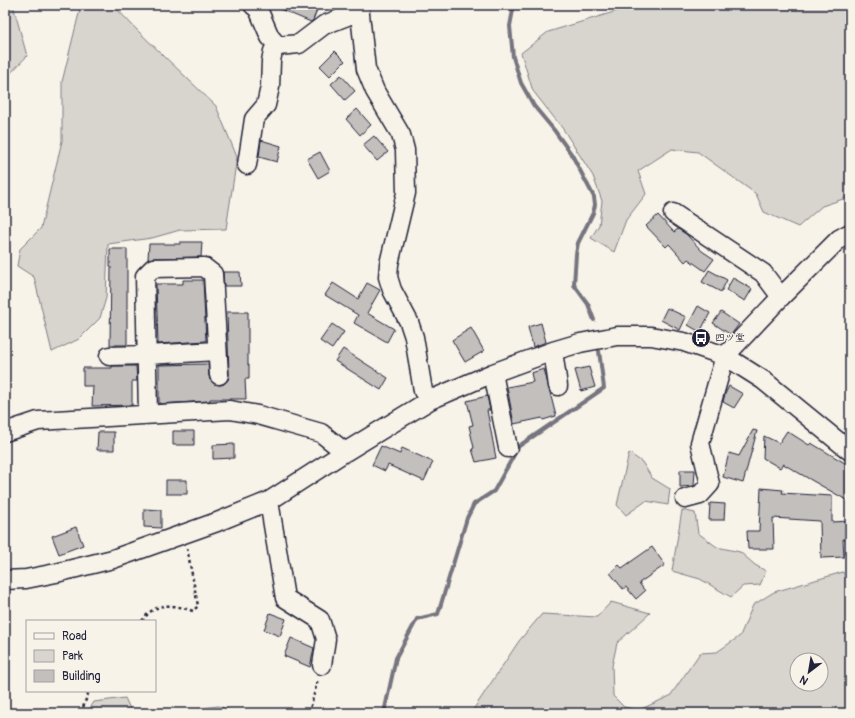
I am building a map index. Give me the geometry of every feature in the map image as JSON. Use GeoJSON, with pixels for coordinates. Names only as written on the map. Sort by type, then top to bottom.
{"type":"FeatureCollection","features":[{"type":"Feature","properties":{"kind":"street"},"geometry":{"type":"LineString","coordinates":[[253,5],[258,9],[270,37],[278,46]]}},
{"type":"Feature","properties":{"kind":"street"},"geometry":{"type":"LineString","coordinates":[[247,165],[254,119],[266,105],[270,87],[273,51],[278,46],[299,44],[324,25],[360,8],[366,69],[375,91],[401,135],[405,150],[406,193],[388,264],[388,277],[392,290],[409,322],[414,337],[423,391],[430,400]]}},
{"type":"Feature","properties":{"kind":"street"},"geometry":{"type":"LineString","coordinates":[[673,213],[763,273],[781,297]]}},
{"type":"Feature","properties":{"kind":"street"},"geometry":{"type":"LineString","coordinates":[[685,499],[700,495],[710,484],[700,443],[725,356],[839,239],[850,233]]}},
{"type":"Feature","properties":{"kind":"street"},"geometry":{"type":"LineString","coordinates":[[148,414],[145,276],[153,268],[204,267],[213,274],[218,375]]}},
{"type":"Feature","properties":{"kind":"street"},"geometry":{"type":"LineString","coordinates":[[5,580],[26,579],[113,559],[217,522],[269,501],[430,400],[493,373],[554,351],[580,343],[617,336],[651,336],[684,342],[725,356],[763,380],[850,452]]}},
{"type":"Feature","properties":{"kind":"street"},"geometry":{"type":"LineString","coordinates":[[109,356],[217,351]]}},
{"type":"Feature","properties":{"kind":"street"},"geometry":{"type":"LineString","coordinates":[[554,351],[558,386]]}},
{"type":"Feature","properties":{"kind":"street"},"geometry":{"type":"LineString","coordinates":[[493,373],[508,448]]}},
{"type":"Feature","properties":{"kind":"street"},"geometry":{"type":"LineString","coordinates":[[5,432],[38,420],[230,410],[258,415],[321,433],[345,452]]}},
{"type":"Feature","properties":{"kind":"street"},"geometry":{"type":"LineString","coordinates":[[269,501],[285,598],[320,620],[326,639],[322,665]]}},
{"type":"Feature","properties":{"kind":"path"},"geometry":{"type":"LineString","coordinates":[[143,620],[148,613],[158,607],[177,606],[193,611],[198,606],[184,534]]}},
{"type":"Feature","properties":{"kind":"path"},"geometry":{"type":"LineString","coordinates":[[309,713],[322,665]]}},
{"type":"Feature","properties":{"kind":"path"},"geometry":{"type":"LineString","coordinates":[[81,713],[89,692]]}},
{"type":"Feature","properties":{"kind":"green space"},"geometry":{"type":"Polygon","coordinates":[[[5,5],[13,5],[27,56],[5,79],[5,5]]]}},
{"type":"Feature","properties":{"kind":"green space"},"geometry":{"type":"Polygon","coordinates":[[[81,5],[113,5],[216,106],[237,157],[226,229],[180,230],[152,238],[108,244],[106,298],[100,318],[79,339],[52,352],[34,277],[17,266],[20,249],[41,228],[62,141],[62,82],[81,5]]]}},
{"type":"Feature","properties":{"kind":"green space"},"geometry":{"type":"Polygon","coordinates":[[[637,5],[840,5],[843,7],[850,20],[850,198],[822,206],[798,227],[764,212],[756,194],[698,152],[672,149],[638,171],[646,194],[626,220],[614,252],[591,238],[599,225],[602,201],[593,176],[563,129],[533,91],[521,53],[548,32],[637,5]]]}},
{"type":"Feature","properties":{"kind":"green space"},"geometry":{"type":"Polygon","coordinates":[[[629,453],[642,462],[652,478],[670,489],[668,505],[646,501],[626,515],[617,505],[629,453]]]}},
{"type":"Feature","properties":{"kind":"green space"},"geometry":{"type":"Polygon","coordinates":[[[682,510],[695,513],[698,533],[717,547],[740,552],[755,565],[766,571],[760,585],[743,586],[731,597],[700,579],[672,571],[682,510]]]}},
{"type":"Feature","properties":{"kind":"green space"},"geometry":{"type":"Polygon","coordinates":[[[843,572],[850,588],[850,713],[471,713],[519,641],[542,614],[597,617],[611,602],[650,613],[617,643],[612,666],[613,696],[624,707],[639,710],[670,696],[700,653],[717,652],[740,636],[753,605],[774,592],[843,572]]]}},
{"type":"Feature","properties":{"kind":"green space"},"geometry":{"type":"Polygon","coordinates":[[[125,698],[132,713],[87,713],[94,702],[125,698]]]}},
{"type":"Feature","properties":{"kind":"green space"},"geometry":{"type":"Polygon","coordinates":[[[218,706],[238,713],[191,713],[202,708],[218,706]]]}},
{"type":"Feature","properties":{"kind":"building"},"geometry":{"type":"Polygon","coordinates":[[[270,5],[319,5],[311,22],[270,5]]]}},
{"type":"Feature","properties":{"kind":"building"},"geometry":{"type":"Polygon","coordinates":[[[335,51],[345,61],[330,76],[320,66],[335,51]]]}},
{"type":"Feature","properties":{"kind":"building"},"geometry":{"type":"Polygon","coordinates":[[[341,75],[355,91],[345,100],[331,84],[341,75]]]}},
{"type":"Feature","properties":{"kind":"building"},"geometry":{"type":"Polygon","coordinates":[[[357,109],[371,125],[360,135],[346,119],[357,109]]]}},
{"type":"Feature","properties":{"kind":"building"},"geometry":{"type":"Polygon","coordinates":[[[374,136],[388,152],[377,161],[363,145],[374,136]]]}},
{"type":"Feature","properties":{"kind":"building"},"geometry":{"type":"Polygon","coordinates":[[[261,140],[281,146],[277,162],[259,157],[261,140]]]}},
{"type":"Feature","properties":{"kind":"building"},"geometry":{"type":"Polygon","coordinates":[[[320,152],[330,171],[318,178],[307,159],[320,152]]]}},
{"type":"Feature","properties":{"kind":"building"},"geometry":{"type":"Polygon","coordinates":[[[658,215],[674,232],[678,229],[686,234],[702,251],[714,259],[705,271],[688,259],[685,262],[669,244],[666,247],[646,226],[658,215]]]}},
{"type":"Feature","properties":{"kind":"building"},"geometry":{"type":"Polygon","coordinates":[[[180,242],[202,242],[201,257],[148,259],[149,244],[180,244],[180,242]]]}},
{"type":"Feature","properties":{"kind":"building"},"geometry":{"type":"Polygon","coordinates":[[[110,249],[127,249],[127,345],[110,345],[110,249]]]}},
{"type":"Feature","properties":{"kind":"building"},"geometry":{"type":"Polygon","coordinates":[[[709,270],[727,280],[721,292],[702,282],[709,270]]]}},
{"type":"Feature","properties":{"kind":"building"},"geometry":{"type":"Polygon","coordinates":[[[223,272],[240,272],[241,286],[224,286],[223,272]]]}},
{"type":"Feature","properties":{"kind":"building"},"geometry":{"type":"Polygon","coordinates":[[[733,278],[752,289],[745,301],[726,290],[733,278]]]}},
{"type":"Feature","properties":{"kind":"building"},"geometry":{"type":"Polygon","coordinates":[[[183,280],[203,280],[206,341],[158,344],[156,284],[183,284],[183,280]]]}},
{"type":"Feature","properties":{"kind":"building"},"geometry":{"type":"Polygon","coordinates":[[[333,283],[358,299],[367,283],[380,290],[367,313],[394,329],[387,342],[354,323],[358,315],[325,295],[333,283]]]}},
{"type":"Feature","properties":{"kind":"building"},"geometry":{"type":"Polygon","coordinates":[[[698,306],[710,313],[700,332],[688,325],[698,306]]]}},
{"type":"Feature","properties":{"kind":"building"},"geometry":{"type":"Polygon","coordinates":[[[667,308],[686,317],[680,330],[661,320],[667,308]]]}},
{"type":"Feature","properties":{"kind":"building"},"geometry":{"type":"Polygon","coordinates":[[[227,312],[248,312],[249,379],[245,379],[246,399],[210,399],[210,401],[159,404],[159,365],[208,364],[210,380],[214,384],[224,384],[228,380],[227,312]]]}},
{"type":"Feature","properties":{"kind":"building"},"geometry":{"type":"Polygon","coordinates":[[[721,312],[739,324],[731,335],[713,323],[721,312]]]}},
{"type":"Feature","properties":{"kind":"building"},"geometry":{"type":"Polygon","coordinates":[[[541,323],[546,342],[533,347],[528,327],[541,323]]]}},
{"type":"Feature","properties":{"kind":"building"},"geometry":{"type":"Polygon","coordinates":[[[332,324],[344,332],[332,349],[320,341],[332,324]]]}},
{"type":"Feature","properties":{"kind":"building"},"geometry":{"type":"Polygon","coordinates":[[[471,328],[484,351],[465,362],[452,340],[471,328]]]}},
{"type":"Feature","properties":{"kind":"building"},"geometry":{"type":"Polygon","coordinates":[[[343,349],[388,378],[381,390],[335,361],[343,349]]]}},
{"type":"Feature","properties":{"kind":"building"},"geometry":{"type":"Polygon","coordinates":[[[112,366],[136,366],[137,381],[132,381],[132,405],[92,406],[93,386],[83,386],[83,368],[112,368],[112,366]]]}},
{"type":"Feature","properties":{"kind":"building"},"geometry":{"type":"Polygon","coordinates":[[[589,367],[595,387],[581,391],[575,370],[589,367]]]}},
{"type":"Feature","properties":{"kind":"building"},"geometry":{"type":"Polygon","coordinates":[[[544,369],[556,416],[543,420],[542,418],[514,424],[507,387],[533,382],[531,373],[544,369]]]}},
{"type":"Feature","properties":{"kind":"building"},"geometry":{"type":"Polygon","coordinates":[[[729,386],[743,394],[734,408],[723,402],[729,386]]]}},
{"type":"Feature","properties":{"kind":"building"},"geometry":{"type":"Polygon","coordinates":[[[487,396],[490,410],[487,410],[496,458],[476,462],[472,449],[474,448],[469,426],[473,425],[467,401],[487,396]]]}},
{"type":"Feature","properties":{"kind":"building"},"geometry":{"type":"Polygon","coordinates":[[[753,430],[757,431],[743,483],[723,477],[729,453],[739,456],[753,430]]]}},
{"type":"Feature","properties":{"kind":"building"},"geometry":{"type":"Polygon","coordinates":[[[173,431],[194,431],[194,445],[173,445],[173,431]]]}},
{"type":"Feature","properties":{"kind":"building"},"geometry":{"type":"Polygon","coordinates":[[[787,431],[809,445],[811,443],[850,466],[850,502],[783,464],[780,468],[763,458],[764,436],[779,443],[787,431]]]}},
{"type":"Feature","properties":{"kind":"building"},"geometry":{"type":"Polygon","coordinates":[[[98,432],[114,432],[114,450],[97,450],[98,432]]]}},
{"type":"Feature","properties":{"kind":"building"},"geometry":{"type":"Polygon","coordinates":[[[234,444],[234,458],[213,459],[213,445],[234,444]]]}},
{"type":"Feature","properties":{"kind":"building"},"geometry":{"type":"Polygon","coordinates":[[[381,446],[400,454],[402,448],[433,462],[424,481],[388,465],[385,471],[372,465],[381,446]]]}},
{"type":"Feature","properties":{"kind":"building"},"geometry":{"type":"Polygon","coordinates":[[[680,470],[695,470],[694,486],[680,487],[680,470]]]}},
{"type":"Feature","properties":{"kind":"building"},"geometry":{"type":"Polygon","coordinates":[[[166,480],[187,480],[187,494],[166,494],[166,480]]]}},
{"type":"Feature","properties":{"kind":"building"},"geometry":{"type":"Polygon","coordinates":[[[761,488],[783,490],[782,493],[832,496],[832,522],[850,521],[850,543],[843,539],[844,557],[821,558],[820,521],[773,518],[774,549],[748,549],[747,531],[759,531],[761,488]]]}},
{"type":"Feature","properties":{"kind":"building"},"geometry":{"type":"Polygon","coordinates":[[[710,503],[725,504],[724,520],[709,520],[710,503]]]}},
{"type":"Feature","properties":{"kind":"building"},"geometry":{"type":"Polygon","coordinates":[[[144,509],[161,510],[161,528],[144,527],[144,509]]]}},
{"type":"Feature","properties":{"kind":"building"},"geometry":{"type":"Polygon","coordinates":[[[76,527],[83,545],[59,554],[52,536],[76,527]]]}},
{"type":"Feature","properties":{"kind":"building"},"geometry":{"type":"Polygon","coordinates":[[[652,547],[665,565],[639,583],[645,591],[636,599],[626,587],[623,589],[610,573],[619,565],[622,568],[652,547]]]}},
{"type":"Feature","properties":{"kind":"building"},"geometry":{"type":"Polygon","coordinates":[[[270,613],[286,619],[280,636],[264,630],[270,613]]]}},
{"type":"Feature","properties":{"kind":"building"},"geometry":{"type":"Polygon","coordinates":[[[291,638],[314,648],[310,667],[284,656],[291,638]]]}},
{"type":"Feature","properties":{"kind":"waterway"},"geometry":{"type":"LineString","coordinates":[[511,5],[513,10],[510,26],[513,57],[521,83],[534,106],[572,155],[594,197],[595,205],[593,213],[578,243],[574,285],[588,304],[594,320]]}},
{"type":"Feature","properties":{"kind":"waterway"},"geometry":{"type":"LineString","coordinates":[[384,713],[396,658],[417,619],[438,614],[467,518],[474,504],[494,491],[519,446],[604,388],[599,351]]}},
{"type":"Feature","properties":{"kind":"place","name":"四ツ堂"},"geometry":{"type":"Point","coordinates":[701,338]}}]}
